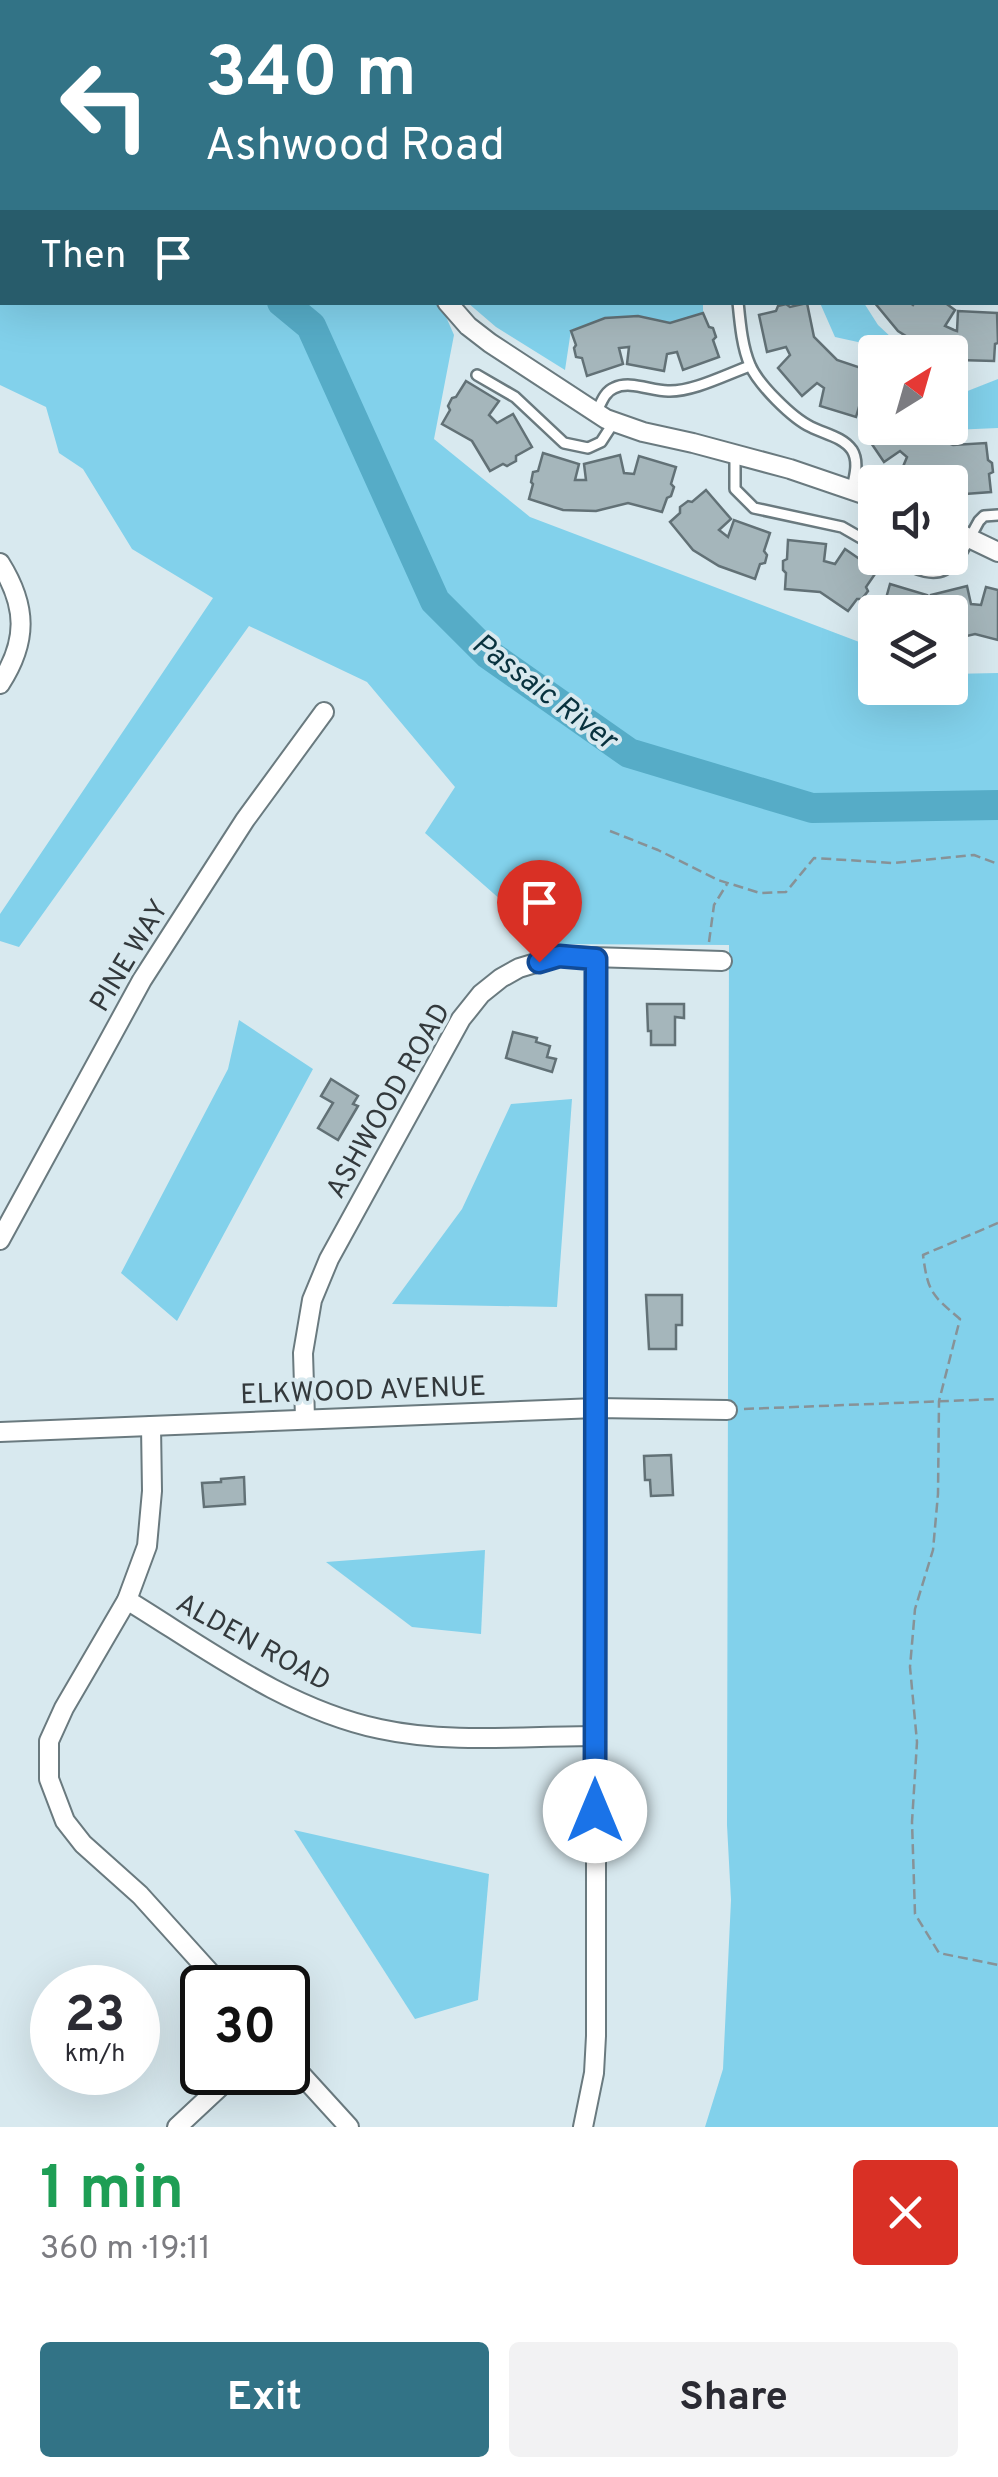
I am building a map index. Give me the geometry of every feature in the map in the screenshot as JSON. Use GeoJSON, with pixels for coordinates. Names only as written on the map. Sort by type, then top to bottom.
{"type":"FeatureCollection","features":[{"type":"Feature","properties":{"kind":"street"},"geometry":{"type":"LineString","coordinates":[[450,305],[468,326],[490,343],[614,422],[858,491]]}},
{"type":"Feature","properties":{"kind":"street"},"geometry":{"type":"LineString","coordinates":[[969,539],[998,552]]}},
{"type":"Feature","properties":{"kind":"street"},"geometry":{"type":"LineString","coordinates":[[0,563],[15,588],[21,633],[16,659],[0,684]]}},
{"type":"Feature","properties":{"kind":"street","name":"PINE WAY"},"geometry":{"type":"LineString","coordinates":[[0,1240],[142,980],[245,820],[324,712]]}},
{"type":"Feature","properties":{"kind":"street","name":"ASHWOOD ROAD"},"geometry":{"type":"LineString","coordinates":[[305,1418],[303,1353],[312,1300],[329,1260],[461,1019],[482,994],[519,968],[559,956],[714,960]]}},
{"type":"Feature","properties":{"kind":"street"},"geometry":{"type":"LineString","coordinates":[[583,2127],[594,2073],[596,2036],[596,959]]}},
{"type":"Feature","properties":{"kind":"street","name":"ELKWOOD AVENUE"},"geometry":{"type":"LineString","coordinates":[[0,1432],[596,1408],[727,1410]]}},
{"type":"Feature","properties":{"kind":"street"},"geometry":{"type":"LineString","coordinates":[[150,1426],[151,1522],[147,1546],[127,1600],[49,1740],[49,1779],[65,1820],[83,1844],[140,1895],[203,1965]]}},
{"type":"Feature","properties":{"kind":"street","name":"ALDEN ROAD"},"geometry":{"type":"LineString","coordinates":[[127,1600],[276,1692],[327,1714],[379,1729],[430,1736],[595,1736]]}},
{"type":"Feature","properties":{"kind":"street"},"geometry":{"type":"LineString","coordinates":[[310,2084],[349,2127]]}},
{"type":"Feature","properties":{"kind":"street"},"geometry":{"type":"LineString","coordinates":[[176,2127],[211,2095]]}},
{"type":"Feature","properties":{"kind":"lane"},"geometry":{"type":"LineString","coordinates":[[739,305],[750,366],[795,416],[806,425],[844,441],[855,454],[852,488]]}},
{"type":"Feature","properties":{"kind":"lane"},"geometry":{"type":"LineString","coordinates":[[596,413],[616,386],[668,391],[689,388],[750,366]]}},
{"type":"Feature","properties":{"kind":"lane"},"geometry":{"type":"LineString","coordinates":[[477,375],[515,397],[564,444],[588,448],[601,442],[614,422]]}},
{"type":"Feature","properties":{"kind":"lane"},"geometry":{"type":"LineString","coordinates":[[735,454],[734,490],[754,508],[842,527],[858,536]]}},
{"type":"Feature","properties":{"kind":"lane"},"geometry":{"type":"LineString","coordinates":[[969,539],[984,516],[998,515]]}},
{"type":"Feature","properties":{"kind":"path"},"geometry":{"type":"LineString","coordinates":[[610,831],[760,893],[786,892],[814,858],[893,864],[974,856],[998,864]]}},
{"type":"Feature","properties":{"kind":"path"},"geometry":{"type":"LineString","coordinates":[[714,960],[714,905],[728,883]]}},
{"type":"Feature","properties":{"kind":"path"},"geometry":{"type":"LineString","coordinates":[[998,1223],[923,1255],[927,1286],[960,1319],[939,1401],[940,1460],[932,1550],[915,1609],[910,1667],[918,1742],[912,1822],[915,1914],[939,1954],[998,1965]]}},
{"type":"Feature","properties":{"kind":"path"},"geometry":{"type":"LineString","coordinates":[[727,1410],[998,1398]]}},
{"type":"Feature","properties":{"kind":"shaded area"},"geometry":{"type":"Polygon","coordinates":[[[0,305],[441,305],[454,335],[434,439],[530,517],[858,642],[858,705],[968,705],[968,674],[998,673],[998,2127],[705,2127],[723,2069],[731,1900],[727,1825],[729,945],[551,944],[425,833],[455,787],[367,682],[249,626],[19,947],[0,941],[0,914],[213,598],[132,549],[83,469],[59,453],[46,407],[0,385],[0,305]]]}},
{"type":"Feature","properties":{"kind":"shaded area"},"geometry":{"type":"Polygon","coordinates":[[[470,305],[703,305],[703,313],[670,323],[638,316],[605,318],[571,330],[565,370],[496,327],[470,305]]]}},
{"type":"Feature","properties":{"kind":"shaded area"},"geometry":{"type":"Polygon","coordinates":[[[821,305],[865,305],[889,335],[858,335],[858,342],[835,337],[821,305]]]}},
{"type":"Feature","properties":{"kind":"shaded area"},"geometry":{"type":"Polygon","coordinates":[[[998,379],[998,428],[968,429],[968,391],[998,379]]]}},
{"type":"Feature","properties":{"kind":"shaded area"},"geometry":{"type":"Polygon","coordinates":[[[239,1020],[313,1069],[177,1321],[121,1273],[228,1069],[239,1020]]]}},
{"type":"Feature","properties":{"kind":"shaded area"},"geometry":{"type":"Polygon","coordinates":[[[572,1099],[557,1307],[392,1304],[462,1209],[511,1104],[572,1099]]]}},
{"type":"Feature","properties":{"kind":"shaded area"},"geometry":{"type":"Polygon","coordinates":[[[485,1550],[481,1634],[412,1627],[326,1562],[485,1550]]]}},
{"type":"Feature","properties":{"kind":"shaded area"},"geometry":{"type":"Polygon","coordinates":[[[294,1830],[489,1874],[478,2000],[415,2019],[294,1830]]]}},
{"type":"Feature","properties":{"kind":"building"},"geometry":{"type":"Polygon","coordinates":[[[787,305],[807,305],[814,337],[837,360],[858,367],[856,417],[820,406],[824,388],[817,383],[802,396],[778,368],[790,355],[786,347],[767,352],[759,315],[787,305]]]}},
{"type":"Feature","properties":{"kind":"building"},"geometry":{"type":"Polygon","coordinates":[[[876,305],[948,305],[955,310],[945,326],[957,331],[958,311],[997,313],[994,361],[968,360],[968,335],[904,335],[876,305]]]}},
{"type":"Feature","properties":{"kind":"building"},"geometry":{"type":"Polygon","coordinates":[[[703,313],[713,328],[719,357],[683,370],[677,352],[667,354],[664,371],[627,364],[629,347],[619,348],[623,364],[587,376],[582,358],[576,357],[571,331],[605,318],[638,316],[670,323],[703,313]]]}},
{"type":"Feature","properties":{"kind":"building"},"geometry":{"type":"Polygon","coordinates":[[[466,381],[499,401],[489,415],[497,423],[513,414],[532,447],[507,466],[503,464],[490,471],[472,441],[442,424],[452,398],[466,381]]]}},
{"type":"Feature","properties":{"kind":"building"},"geometry":{"type":"Polygon","coordinates":[[[986,443],[993,472],[989,474],[991,492],[968,494],[968,465],[904,465],[907,457],[900,451],[884,462],[872,445],[986,443]]]}},
{"type":"Feature","properties":{"kind":"building"},"geometry":{"type":"Polygon","coordinates":[[[543,453],[579,464],[575,480],[586,480],[584,464],[620,455],[624,473],[634,474],[639,456],[676,467],[671,484],[674,487],[662,512],[628,503],[596,511],[563,510],[529,499],[533,472],[538,471],[543,453]]]}},
{"type":"Feature","properties":{"kind":"building"},"geometry":{"type":"Polygon","coordinates":[[[706,490],[731,519],[719,530],[728,537],[734,520],[770,533],[765,563],[760,564],[755,579],[719,566],[693,550],[670,522],[680,513],[680,507],[706,490]]]}},
{"type":"Feature","properties":{"kind":"building"},"geometry":{"type":"Polygon","coordinates":[[[788,540],[826,544],[824,561],[835,564],[845,549],[858,558],[858,575],[874,575],[866,587],[868,591],[858,595],[848,611],[820,592],[785,589],[783,561],[787,559],[788,540]]]}},
{"type":"Feature","properties":{"kind":"building"},"geometry":{"type":"Polygon","coordinates":[[[890,584],[927,595],[887,595],[890,584]]]}},
{"type":"Feature","properties":{"kind":"building"},"geometry":{"type":"Polygon","coordinates":[[[967,586],[971,604],[981,605],[986,587],[998,590],[998,640],[968,636],[968,595],[931,595],[967,586]]]}},
{"type":"Feature","properties":{"kind":"building"},"geometry":{"type":"Polygon","coordinates":[[[647,1004],[684,1004],[684,1018],[675,1017],[675,1045],[651,1045],[647,1004]]]}},
{"type":"Feature","properties":{"kind":"building"},"geometry":{"type":"Polygon","coordinates":[[[513,1032],[550,1046],[547,1057],[556,1059],[552,1072],[506,1058],[513,1032]]]}},
{"type":"Feature","properties":{"kind":"building"},"geometry":{"type":"Polygon","coordinates":[[[331,1079],[358,1096],[353,1104],[358,1106],[338,1140],[318,1128],[333,1103],[321,1096],[331,1079]]]}},
{"type":"Feature","properties":{"kind":"building"},"geometry":{"type":"Polygon","coordinates":[[[646,1295],[682,1295],[682,1325],[676,1325],[676,1349],[649,1349],[646,1295]]]}},
{"type":"Feature","properties":{"kind":"building"},"geometry":{"type":"Polygon","coordinates":[[[671,1455],[673,1495],[651,1496],[650,1480],[645,1480],[644,1456],[671,1455]]]}},
{"type":"Feature","properties":{"kind":"building"},"geometry":{"type":"Polygon","coordinates":[[[244,1477],[245,1504],[204,1507],[202,1483],[244,1477]]]}},
{"type":"Feature","properties":{"kind":"waterway","name":"Passaic River"},"geometry":{"type":"LineString","coordinates":[[286,305],[311,326],[435,601],[488,654],[629,753],[812,808],[998,805]]}},
{"type":"Feature","properties":{"kind":"route"},"geometry":{"type":"LineString","coordinates":[[539,962],[559,956],[596,959],[595,1811]]}}]}
